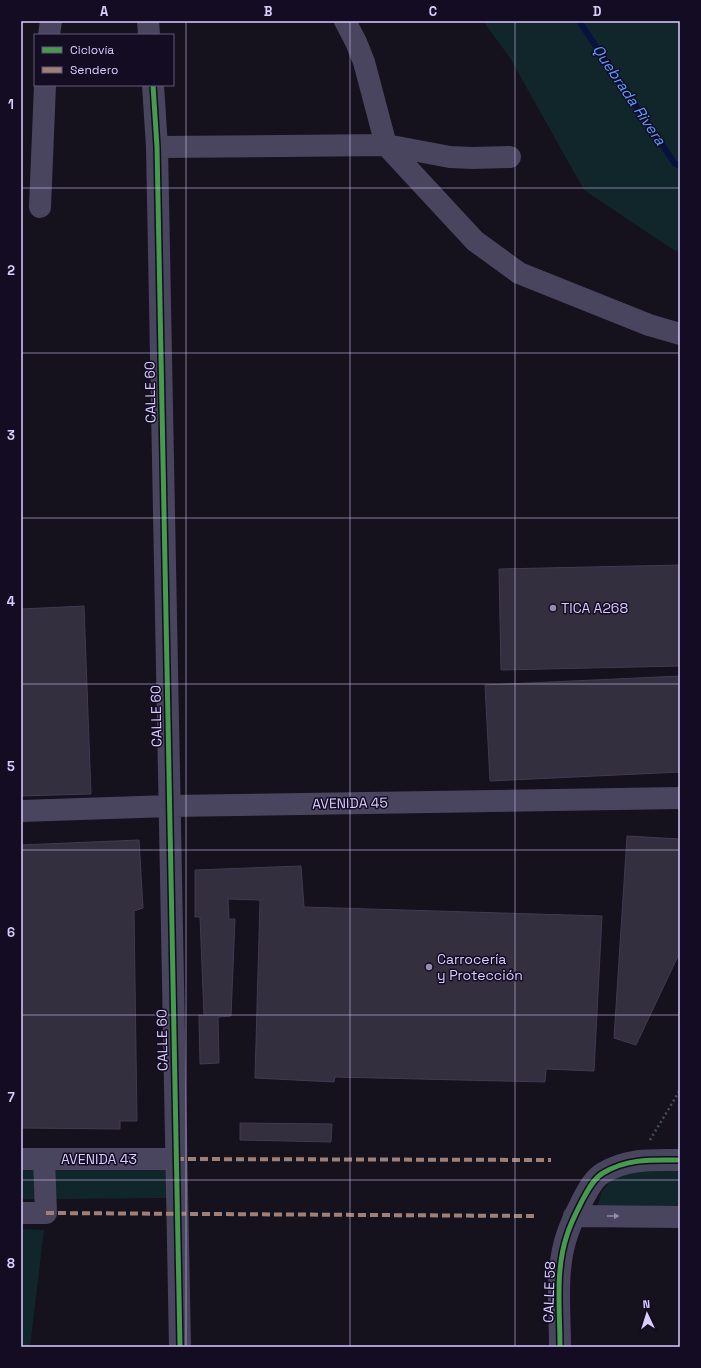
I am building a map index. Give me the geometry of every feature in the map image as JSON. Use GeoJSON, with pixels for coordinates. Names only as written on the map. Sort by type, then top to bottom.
{"type":"FeatureCollection","features":[{"type":"Feature","properties":{"kind":"street"},"geometry":{"type":"LineString","coordinates":[[49,34],[51,21]]}},
{"type":"Feature","properties":{"kind":"street"},"geometry":{"type":"LineString","coordinates":[[148,21],[149,34]]}},
{"type":"Feature","properties":{"kind":"street"},"geometry":{"type":"LineString","coordinates":[[345,21],[364,62],[386,145],[475,241],[519,274],[649,324],[680,334]]}},
{"type":"Feature","properties":{"kind":"street"},"geometry":{"type":"LineString","coordinates":[[40,207],[45,86]]}},
{"type":"Feature","properties":{"kind":"street","name":"CALLE 60"},"geometry":{"type":"LineString","coordinates":[[153,86],[157,147],[180,1347]]}},
{"type":"Feature","properties":{"kind":"street"},"geometry":{"type":"LineString","coordinates":[[157,147],[386,145],[450,156],[472,158],[510,157]]}},
{"type":"Feature","properties":{"kind":"street","name":"AVENIDA 45"},"geometry":{"type":"LineString","coordinates":[[21,811],[170,806],[680,798]]}},
{"type":"Feature","properties":{"kind":"street","name":"AVENIDA 43"},"geometry":{"type":"LineString","coordinates":[[21,1159],[176,1159]]}},
{"type":"Feature","properties":{"kind":"street"},"geometry":{"type":"LineString","coordinates":[[21,1213],[46,1213],[44,1160]]}},
{"type":"Feature","properties":{"kind":"street"},"geometry":{"type":"LineString","coordinates":[[680,1160],[638,1160],[618,1165],[602,1173],[590,1187],[574,1216],[680,1217]]}},
{"type":"Feature","properties":{"kind":"street","name":"CALLE 58"},"geometry":{"type":"LineString","coordinates":[[560,1347],[560,1280],[562,1254],[566,1235],[574,1216]]}},
{"type":"Feature","properties":{"kind":"path"},"geometry":{"type":"LineString","coordinates":[[665,1115],[680,1090]]}},
{"type":"Feature","properties":{"kind":"green space"},"geometry":{"type":"Polygon","coordinates":[[[483,21],[680,21],[680,250],[675,251],[584,190],[510,58],[483,21]]]}},
{"type":"Feature","properties":{"kind":"green space"},"geometry":{"type":"Polygon","coordinates":[[[21,1166],[34,1166],[35,1199],[21,1199],[21,1166]]]}},
{"type":"Feature","properties":{"kind":"green space"},"geometry":{"type":"Polygon","coordinates":[[[52,1166],[166,1166],[168,1198],[54,1199],[52,1166]]]}},
{"type":"Feature","properties":{"kind":"green space"},"geometry":{"type":"Polygon","coordinates":[[[680,1169],[680,1211],[596,1211],[602,1191],[610,1182],[630,1170],[680,1169]]]}},
{"type":"Feature","properties":{"kind":"green space"},"geometry":{"type":"Polygon","coordinates":[[[21,1229],[44,1230],[30,1347],[21,1347],[21,1229]]]}},
{"type":"Feature","properties":{"kind":"building"},"geometry":{"type":"Polygon","coordinates":[[[680,565],[680,666],[501,670],[499,569],[680,565]]]}},
{"type":"Feature","properties":{"kind":"building"},"geometry":{"type":"Polygon","coordinates":[[[84,606],[91,794],[21,796],[21,609],[84,606]]]}},
{"type":"Feature","properties":{"kind":"building"},"geometry":{"type":"Polygon","coordinates":[[[680,676],[680,772],[490,781],[485,685],[680,676]]]}},
{"type":"Feature","properties":{"kind":"building"},"geometry":{"type":"Polygon","coordinates":[[[627,836],[680,839],[680,952],[636,1045],[614,1038],[627,836]]]}},
{"type":"Feature","properties":{"kind":"building"},"geometry":{"type":"Polygon","coordinates":[[[139,840],[143,908],[134,911],[137,1121],[120,1121],[120,1129],[21,1128],[21,845],[139,840]]]}},
{"type":"Feature","properties":{"kind":"building","name":"Carrocería y Protección"},"geometry":{"type":"Polygon","coordinates":[[[301,866],[304,907],[602,916],[594,1071],[546,1069],[545,1082],[335,1077],[334,1082],[255,1078],[260,900],[228,899],[229,919],[235,919],[231,1016],[218,1017],[219,1063],[200,1064],[199,1015],[204,1016],[200,917],[195,917],[195,870],[301,866]]]}},
{"type":"Feature","properties":{"kind":"building"},"geometry":{"type":"Polygon","coordinates":[[[240,1123],[332,1124],[331,1142],[240,1140],[240,1123]]]}},
{"type":"Feature","properties":{"kind":"waterway","name":"Quebrada Rivera"},"geometry":{"type":"LineString","coordinates":[[579,21],[675,164],[680,166]]}},
{"type":"Feature","properties":{"kind":"marked path"},"geometry":{"type":"LineString","coordinates":[[176,1159],[551,1160]]}},
{"type":"Feature","properties":{"kind":"marked path"},"geometry":{"type":"LineString","coordinates":[[46,1213],[534,1216]]}},
{"type":"Feature","properties":{"kind":"cycle path"},"geometry":{"type":"LineString","coordinates":[[153,86],[157,147],[180,1347]]}},
{"type":"Feature","properties":{"kind":"cycle path"},"geometry":{"type":"LineString","coordinates":[[560,1347],[559,1290],[563,1248],[572,1221],[589,1188],[603,1173],[612,1168],[631,1162],[680,1160]]}},
{"type":"Feature","properties":{"kind":"place","name":"TICA A268"},"geometry":{"type":"Point","coordinates":[553,608]}},
{"type":"Feature","properties":{"kind":"place","name":"Carrocería y Protección"},"geometry":{"type":"Point","coordinates":[429,967]}}]}
